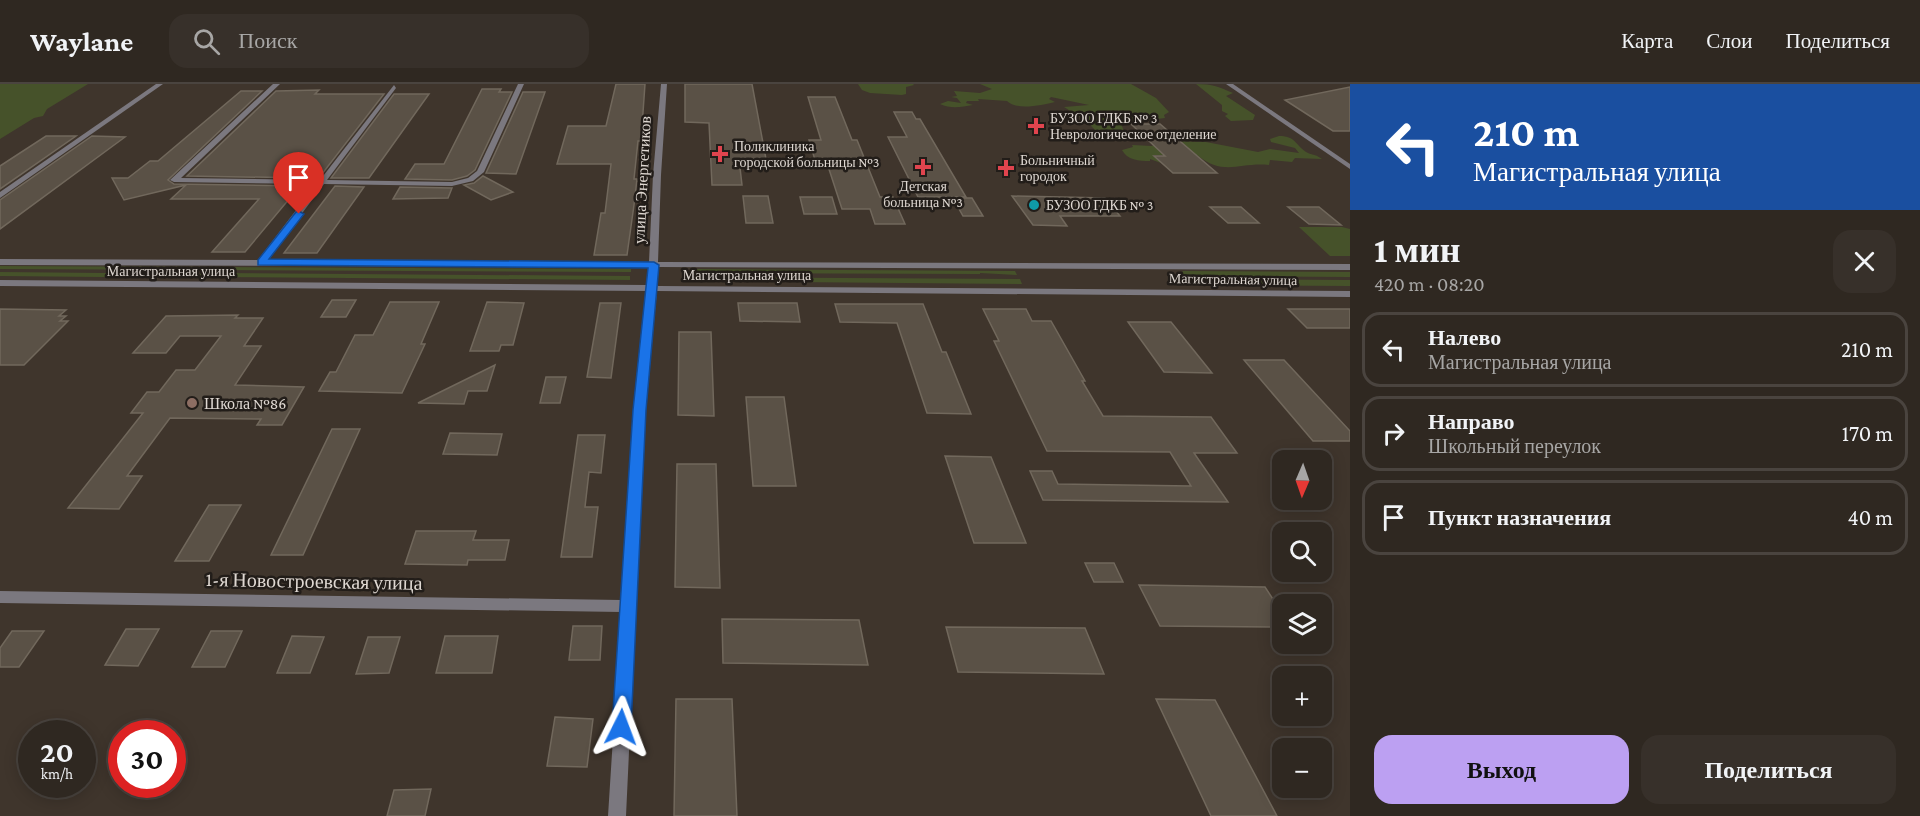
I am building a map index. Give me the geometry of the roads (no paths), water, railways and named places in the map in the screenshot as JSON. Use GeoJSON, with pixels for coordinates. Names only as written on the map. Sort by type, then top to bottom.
{"type":"FeatureCollection","features":[{"type":"Feature","properties":{"kind":"street"},"geometry":{"type":"LineString","coordinates":[[0,196],[160,84]]}},
{"type":"Feature","properties":{"kind":"street"},"geometry":{"type":"LineString","coordinates":[[277,84],[174,180],[179,182],[452,184],[475,177],[521,84]]}},
{"type":"Feature","properties":{"kind":"street","name":"улица Энергетиков"},"geometry":{"type":"LineString","coordinates":[[617,816],[639,410],[653,287],[657,175],[664,84]]}},
{"type":"Feature","properties":{"kind":"street"},"geometry":{"type":"LineString","coordinates":[[1229,84],[1350,167]]}},
{"type":"Feature","properties":{"kind":"street"},"geometry":{"type":"LineString","coordinates":[[261,262],[394,87]]}},
{"type":"Feature","properties":{"kind":"street","name":"Магистральная улица"},"geometry":{"type":"LineString","coordinates":[[0,262],[1350,267]]}},
{"type":"Feature","properties":{"kind":"street","name":"Магистральная улица"},"geometry":{"type":"LineString","coordinates":[[0,283],[1350,294]]}},
{"type":"Feature","properties":{"kind":"street","name":"1-я Новостроевская улица"},"geometry":{"type":"LineString","coordinates":[[0,597],[628,606]]}},
{"type":"Feature","properties":{"kind":"place","name":"БУЗОО ГДКБ № 3 Неврологическое отделение"},"geometry":{"type":"Point","coordinates":[1036,126]}},
{"type":"Feature","properties":{"kind":"place","name":"Поликлиника городской больницы №3"},"geometry":{"type":"Point","coordinates":[720,154]}},
{"type":"Feature","properties":{"kind":"place","name":"Детская больница №3"},"geometry":{"type":"Point","coordinates":[923,167]}},
{"type":"Feature","properties":{"kind":"place","name":"Больничный городок"},"geometry":{"type":"Point","coordinates":[1006,168]}},
{"type":"Feature","properties":{"kind":"place","name":"БУЗОО ГДКБ № 3"},"geometry":{"type":"Point","coordinates":[1034,205]}},
{"type":"Feature","properties":{"kind":"place","name":"Школа №86"},"geometry":{"type":"Point","coordinates":[192,403]}}]}
